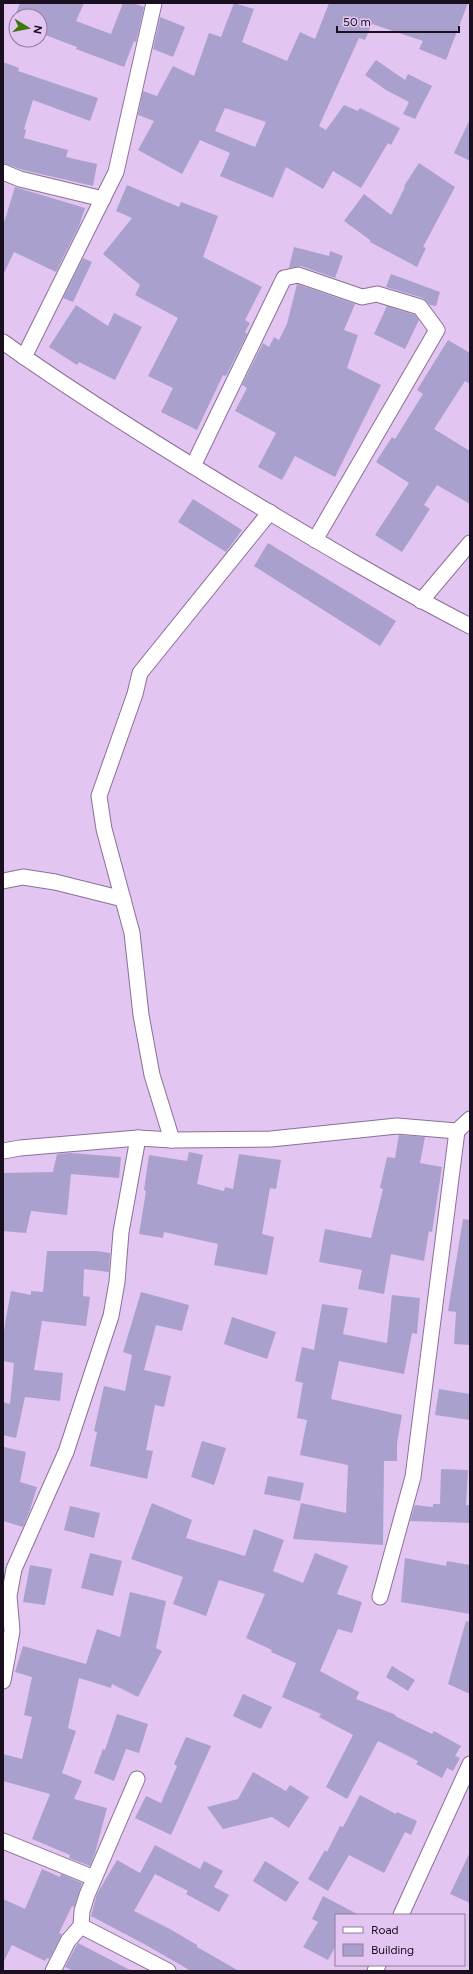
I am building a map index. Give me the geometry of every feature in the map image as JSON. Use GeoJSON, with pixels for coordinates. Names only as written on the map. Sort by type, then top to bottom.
{"type":"FeatureCollection","features":[{"type":"Feature","properties":{"kind":"street"},"geometry":{"type":"LineString","coordinates":[[24,357],[116,172],[154,3]]}},
{"type":"Feature","properties":{"kind":"street"},"geometry":{"type":"LineString","coordinates":[[3,172],[20,179],[103,199]]}},
{"type":"Feature","properties":{"kind":"street"},"geometry":{"type":"LineString","coordinates":[[193,466],[284,278],[298,275],[362,297],[377,294],[420,307],[437,330],[315,540]]}},
{"type":"Feature","properties":{"kind":"street"},"geometry":{"type":"LineString","coordinates":[[3,342],[193,466],[315,540],[421,601],[470,626]]}},
{"type":"Feature","properties":{"kind":"street"},"geometry":{"type":"LineString","coordinates":[[172,1140],[152,1075],[141,1015],[132,932],[104,829],[99,796],[134,694],[140,672],[270,512]]}},
{"type":"Feature","properties":{"kind":"street"},"geometry":{"type":"LineString","coordinates":[[421,601],[470,543]]}},
{"type":"Feature","properties":{"kind":"street"},"geometry":{"type":"LineString","coordinates":[[3,881],[23,877],[55,882],[123,899]]}},
{"type":"Feature","properties":{"kind":"street"},"geometry":{"type":"LineString","coordinates":[[380,1598],[413,1478],[457,1131],[470,1119]]}},
{"type":"Feature","properties":{"kind":"street"},"geometry":{"type":"LineString","coordinates":[[3,1151],[20,1148],[138,1138],[172,1140],[271,1139],[398,1126],[457,1131]]}},
{"type":"Feature","properties":{"kind":"street"},"geometry":{"type":"LineString","coordinates":[[3,1681],[12,1631],[9,1596],[14,1568],[66,1452],[112,1316],[117,1282],[121,1232],[138,1138]]}},
{"type":"Feature","properties":{"kind":"street"},"geometry":{"type":"LineString","coordinates":[[401,1914],[470,1764]]}},
{"type":"Feature","properties":{"kind":"street"},"geometry":{"type":"LineString","coordinates":[[53,1971],[68,1941],[81,1926],[82,1911],[94,1878],[137,1779]]}},
{"type":"Feature","properties":{"kind":"street"},"geometry":{"type":"LineString","coordinates":[[3,1841],[94,1878]]}},
{"type":"Feature","properties":{"kind":"street"},"geometry":{"type":"LineString","coordinates":[[81,1926],[168,1971]]}},
{"type":"Feature","properties":{"kind":"building"},"geometry":{"type":"Polygon","coordinates":[[[20,3],[84,3],[76,21],[111,34],[123,3],[133,3],[144,7],[136,42],[134,41],[124,67],[76,49],[77,47],[48,36],[48,8],[18,8],[20,3]]]}},
{"type":"Feature","properties":{"kind":"building"},"geometry":{"type":"Polygon","coordinates":[[[234,3],[254,9],[242,42],[287,61],[300,32],[315,39],[329,3],[468,3],[446,60],[419,49],[423,41],[372,24],[365,40],[359,38],[319,126],[326,130],[344,105],[358,111],[360,108],[400,128],[391,145],[388,143],[361,188],[333,171],[323,189],[286,167],[273,198],[220,176],[230,153],[200,140],[182,174],[138,150],[154,121],[138,115],[143,91],[157,96],[173,66],[194,76],[209,33],[221,37],[234,3]],[[225,108],[215,131],[255,147],[266,122],[225,108]]]}},
{"type":"Feature","properties":{"kind":"building"},"geometry":{"type":"Polygon","coordinates":[[[160,17],[185,27],[173,57],[153,49],[160,17]]]}},
{"type":"Feature","properties":{"kind":"building"},"geometry":{"type":"Polygon","coordinates":[[[376,60],[405,80],[408,74],[432,86],[415,119],[403,114],[409,102],[386,90],[365,75],[376,60]]]}},
{"type":"Feature","properties":{"kind":"building"},"geometry":{"type":"Polygon","coordinates":[[[3,62],[19,68],[18,71],[98,98],[90,121],[33,100],[24,129],[26,130],[24,138],[68,150],[66,157],[97,164],[93,186],[23,170],[3,163],[3,62]]]}},
{"type":"Feature","properties":{"kind":"building"},"geometry":{"type":"Polygon","coordinates":[[[470,119],[470,161],[454,153],[470,119]]]}},
{"type":"Feature","properties":{"kind":"building"},"geometry":{"type":"Polygon","coordinates":[[[419,163],[455,187],[423,247],[426,248],[417,267],[370,242],[370,240],[344,221],[364,194],[391,215],[405,187],[404,186],[419,163]]]}},
{"type":"Feature","properties":{"kind":"building"},"geometry":{"type":"Polygon","coordinates":[[[127,185],[179,207],[181,202],[218,216],[203,257],[262,287],[245,320],[250,323],[245,332],[247,334],[226,376],[223,375],[197,430],[161,412],[173,388],[148,376],[178,318],[135,295],[140,285],[103,254],[132,218],[116,211],[127,185]]]}},
{"type":"Feature","properties":{"kind":"building"},"geometry":{"type":"Polygon","coordinates":[[[15,187],[85,208],[79,226],[56,272],[14,252],[3,275],[3,226],[15,187]]]}},
{"type":"Feature","properties":{"kind":"building"},"geometry":{"type":"Polygon","coordinates":[[[294,247],[329,256],[330,251],[343,256],[335,278],[301,266],[289,268],[294,247]]]}},
{"type":"Feature","properties":{"kind":"building"},"geometry":{"type":"Polygon","coordinates":[[[83,258],[92,262],[73,302],[63,298],[83,258]]]}},
{"type":"Feature","properties":{"kind":"building"},"geometry":{"type":"Polygon","coordinates":[[[391,274],[440,292],[436,306],[430,305],[423,298],[386,287],[391,274]]]}},
{"type":"Feature","properties":{"kind":"building"},"geometry":{"type":"Polygon","coordinates":[[[297,284],[355,304],[344,330],[358,335],[347,368],[381,385],[335,477],[295,456],[282,480],[258,467],[276,433],[235,411],[247,388],[242,385],[263,343],[269,347],[274,337],[279,340],[287,324],[297,284]]]}},
{"type":"Feature","properties":{"kind":"building"},"geometry":{"type":"Polygon","coordinates":[[[76,305],[108,326],[114,313],[142,327],[115,380],[79,362],[77,365],[49,347],[76,305]]]}},
{"type":"Feature","properties":{"kind":"building"},"geometry":{"type":"Polygon","coordinates":[[[387,306],[415,315],[419,320],[405,349],[374,334],[387,306]]]}},
{"type":"Feature","properties":{"kind":"building"},"geometry":{"type":"Polygon","coordinates":[[[448,340],[470,353],[470,384],[465,381],[434,429],[470,451],[470,504],[437,485],[424,505],[430,509],[402,552],[375,535],[409,483],[376,462],[392,437],[395,439],[423,394],[417,390],[448,340]]]}},
{"type":"Feature","properties":{"kind":"building"},"geometry":{"type":"Polygon","coordinates":[[[193,499],[242,530],[226,552],[178,522],[193,499]]]}},
{"type":"Feature","properties":{"kind":"building"},"geometry":{"type":"Polygon","coordinates":[[[268,543],[396,621],[380,646],[254,566],[268,543]]]}},
{"type":"Feature","properties":{"kind":"building"},"geometry":{"type":"Polygon","coordinates":[[[399,1135],[425,1137],[420,1163],[442,1167],[432,1232],[429,1231],[424,1261],[391,1254],[384,1294],[358,1289],[362,1270],[319,1262],[325,1229],[371,1238],[383,1189],[380,1188],[387,1157],[395,1158],[399,1135]]]}},
{"type":"Feature","properties":{"kind":"building"},"geometry":{"type":"Polygon","coordinates":[[[189,1152],[203,1155],[197,1184],[224,1191],[225,1187],[233,1189],[239,1154],[281,1160],[276,1189],[270,1188],[262,1234],[274,1237],[267,1275],[214,1265],[218,1244],[164,1232],[163,1238],[139,1234],[146,1191],[144,1190],[149,1155],[187,1161],[189,1152]]]}},
{"type":"Feature","properties":{"kind":"building"},"geometry":{"type":"Polygon","coordinates":[[[71,1153],[121,1157],[119,1178],[71,1174],[67,1215],[31,1211],[26,1233],[3,1231],[4,1173],[53,1172],[57,1154],[71,1153]]]}},
{"type":"Feature","properties":{"kind":"building"},"geometry":{"type":"Polygon","coordinates":[[[463,1219],[470,1220],[470,1345],[454,1344],[456,1312],[448,1311],[463,1219]]]}},
{"type":"Feature","properties":{"kind":"building"},"geometry":{"type":"Polygon","coordinates":[[[47,1251],[97,1251],[110,1253],[109,1272],[84,1269],[83,1296],[90,1297],[86,1326],[42,1321],[34,1370],[63,1373],[60,1401],[25,1397],[16,1438],[3,1435],[3,1402],[10,1404],[14,1363],[3,1361],[5,1324],[11,1291],[31,1295],[31,1291],[43,1292],[47,1251]]]}},
{"type":"Feature","properties":{"kind":"building"},"geometry":{"type":"Polygon","coordinates":[[[141,1292],[189,1305],[182,1331],[156,1325],[144,1370],[171,1376],[164,1407],[155,1405],[146,1450],[153,1451],[147,1479],[90,1466],[97,1432],[94,1431],[104,1386],[125,1391],[132,1355],[123,1352],[141,1292]]]}},
{"type":"Feature","properties":{"kind":"building"},"geometry":{"type":"Polygon","coordinates":[[[392,1295],[420,1298],[417,1334],[412,1333],[404,1374],[339,1361],[331,1399],[402,1415],[397,1443],[397,1461],[384,1461],[383,1545],[293,1539],[301,1503],[346,1513],[348,1465],[300,1455],[307,1420],[297,1418],[303,1383],[295,1381],[302,1347],[314,1350],[322,1304],[348,1308],[343,1334],[387,1343],[392,1295]]]}},
{"type":"Feature","properties":{"kind":"building"},"geometry":{"type":"Polygon","coordinates":[[[232,1317],[276,1332],[267,1359],[224,1344],[232,1317]]]}},
{"type":"Feature","properties":{"kind":"building"},"geometry":{"type":"Polygon","coordinates":[[[439,1389],[470,1394],[470,1420],[435,1415],[439,1389]]]}},
{"type":"Feature","properties":{"kind":"building"},"geometry":{"type":"Polygon","coordinates":[[[202,1441],[226,1448],[214,1485],[191,1477],[202,1441]]]}},
{"type":"Feature","properties":{"kind":"building"},"geometry":{"type":"Polygon","coordinates":[[[4,1447],[26,1452],[20,1482],[37,1487],[23,1527],[3,1521],[4,1447]]]}},
{"type":"Feature","properties":{"kind":"building"},"geometry":{"type":"Polygon","coordinates":[[[441,1469],[468,1470],[466,1505],[470,1505],[470,1523],[410,1521],[415,1505],[433,1507],[433,1504],[440,1504],[441,1469]]]}},
{"type":"Feature","properties":{"kind":"building"},"geometry":{"type":"Polygon","coordinates":[[[268,1476],[304,1483],[300,1501],[264,1494],[268,1476]]]}},
{"type":"Feature","properties":{"kind":"building"},"geometry":{"type":"Polygon","coordinates":[[[152,1503],[192,1520],[186,1538],[245,1556],[254,1529],[284,1540],[273,1571],[303,1583],[315,1553],[348,1566],[337,1594],[362,1602],[352,1633],[338,1629],[320,1671],[359,1692],[356,1699],[396,1715],[395,1716],[432,1734],[434,1731],[461,1746],[455,1756],[460,1758],[453,1771],[447,1768],[442,1778],[416,1764],[418,1761],[378,1741],[347,1799],[326,1787],[353,1735],[319,1717],[321,1714],[282,1697],[296,1663],[271,1652],[272,1650],[246,1638],[265,1594],[219,1580],[206,1616],[173,1604],[183,1577],[131,1559],[152,1503]]]}},
{"type":"Feature","properties":{"kind":"building"},"geometry":{"type":"Polygon","coordinates":[[[70,1506],[100,1513],[94,1538],[64,1530],[70,1506]]]}},
{"type":"Feature","properties":{"kind":"building"},"geometry":{"type":"Polygon","coordinates":[[[90,1553],[122,1561],[113,1596],[81,1588],[90,1553]]]}},
{"type":"Feature","properties":{"kind":"building"},"geometry":{"type":"Polygon","coordinates":[[[405,1558],[446,1566],[447,1561],[470,1565],[470,1614],[401,1602],[405,1558]]]}},
{"type":"Feature","properties":{"kind":"building"},"geometry":{"type":"Polygon","coordinates":[[[30,1565],[52,1569],[45,1605],[23,1602],[30,1565]]]}},
{"type":"Feature","properties":{"kind":"building"},"geometry":{"type":"Polygon","coordinates":[[[130,1592],[166,1601],[156,1648],[162,1651],[138,1697],[112,1684],[111,1688],[79,1678],[68,1728],[76,1731],[62,1773],[82,1781],[74,1799],[107,1808],[90,1866],[69,1858],[70,1855],[32,1839],[50,1794],[3,1781],[3,1754],[22,1759],[32,1717],[24,1715],[32,1677],[15,1672],[23,1646],[86,1664],[97,1629],[120,1637],[130,1592]]]}},
{"type":"Feature","properties":{"kind":"building"},"geometry":{"type":"Polygon","coordinates":[[[466,1621],[470,1622],[470,1694],[448,1684],[466,1621]]]}},
{"type":"Feature","properties":{"kind":"building"},"geometry":{"type":"Polygon","coordinates":[[[392,1666],[415,1680],[408,1691],[386,1677],[392,1666]]]}},
{"type":"Feature","properties":{"kind":"building"},"geometry":{"type":"Polygon","coordinates":[[[243,1694],[272,1707],[261,1729],[233,1716],[243,1694]]]}},
{"type":"Feature","properties":{"kind":"building"},"geometry":{"type":"Polygon","coordinates":[[[117,1714],[148,1724],[139,1753],[126,1749],[114,1781],[94,1773],[103,1749],[105,1750],[117,1714]]]}},
{"type":"Feature","properties":{"kind":"building"},"geometry":{"type":"Polygon","coordinates":[[[186,1737],[211,1746],[171,1835],[135,1818],[146,1796],[161,1803],[177,1766],[174,1764],[186,1737]]]}},
{"type":"Feature","properties":{"kind":"building"},"geometry":{"type":"Polygon","coordinates":[[[253,1772],[286,1791],[290,1785],[309,1797],[289,1828],[272,1817],[223,1829],[207,1807],[238,1799],[253,1772]]]}},
{"type":"Feature","properties":{"kind":"building"},"geometry":{"type":"Polygon","coordinates":[[[360,1795],[396,1814],[397,1812],[417,1821],[411,1835],[405,1832],[384,1873],[349,1855],[328,1891],[308,1879],[325,1850],[327,1852],[340,1826],[343,1827],[360,1795]]]}},
{"type":"Feature","properties":{"kind":"building"},"geometry":{"type":"Polygon","coordinates":[[[155,1845],[200,1869],[204,1861],[223,1871],[214,1887],[229,1895],[219,1912],[186,1894],[188,1891],[155,1874],[134,1911],[170,1929],[197,1945],[197,1947],[239,1971],[191,1971],[91,1916],[97,1894],[117,1860],[140,1873],[155,1845]]]}},
{"type":"Feature","properties":{"kind":"building"},"geometry":{"type":"Polygon","coordinates":[[[470,1852],[470,1903],[450,1894],[470,1852]]]}},
{"type":"Feature","properties":{"kind":"building"},"geometry":{"type":"Polygon","coordinates":[[[265,1861],[299,1882],[286,1902],[253,1881],[265,1861]]]}},
{"type":"Feature","properties":{"kind":"building"},"geometry":{"type":"Polygon","coordinates":[[[42,1869],[60,1877],[61,1874],[82,1883],[74,1907],[72,1906],[59,1933],[62,1934],[49,1959],[47,1958],[45,1961],[12,1945],[3,1963],[3,1899],[25,1909],[42,1869]]]}},
{"type":"Feature","properties":{"kind":"building"},"geometry":{"type":"Polygon","coordinates":[[[323,1896],[357,1914],[335,1914],[335,1947],[328,1960],[303,1947],[318,1922],[312,1919],[323,1896]]]}},
{"type":"Feature","properties":{"kind":"building"},"geometry":{"type":"Polygon","coordinates":[[[78,1943],[132,1971],[73,1971],[65,1967],[78,1943]]]}}]}
